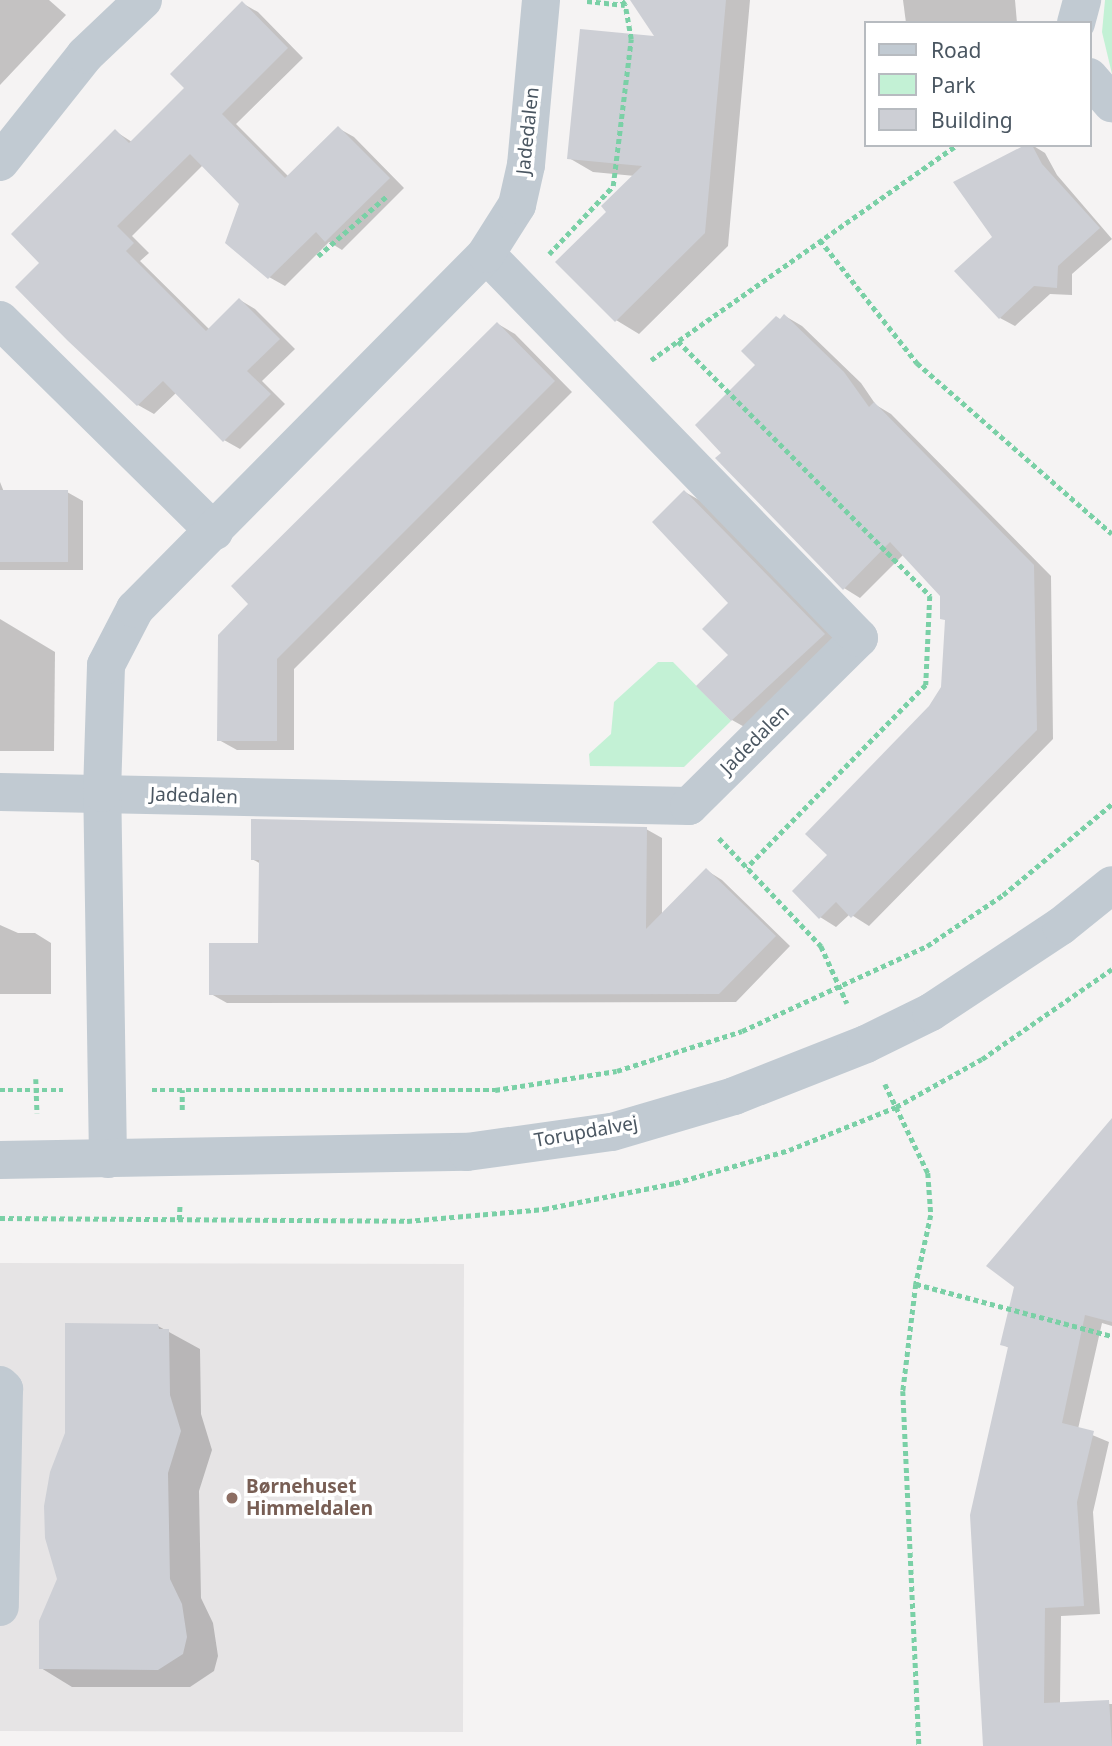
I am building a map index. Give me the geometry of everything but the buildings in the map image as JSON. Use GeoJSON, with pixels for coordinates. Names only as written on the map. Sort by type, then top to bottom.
{"type":"FeatureCollection","features":[{"type":"Feature","properties":{"kind":"street"},"geometry":{"type":"LineString","coordinates":[[0,162],[76,65],[143,0]]}},
{"type":"Feature","properties":{"kind":"street","name":"Jadedalen"},"geometry":{"type":"LineString","coordinates":[[108,1159],[102,793],[106,664],[135,609],[486,254],[517,205],[527,165],[541,0]]}},
{"type":"Feature","properties":{"kind":"street"},"geometry":{"type":"LineString","coordinates":[[1077,21],[1082,0]]}},
{"type":"Feature","properties":{"kind":"street"},"geometry":{"type":"LineString","coordinates":[[1091,79],[1112,103]]}},
{"type":"Feature","properties":{"kind":"street","name":"Jadedalen"},"geometry":{"type":"LineString","coordinates":[[0,792],[690,806],[859,638],[486,254]]}},
{"type":"Feature","properties":{"kind":"street"},"geometry":{"type":"LineString","coordinates":[[0,320],[214,531]]}},
{"type":"Feature","properties":{"kind":"street","name":"Torupdalvej"},"geometry":{"type":"LineString","coordinates":[[0,1160],[467,1152],[612,1132],[734,1096],[866,1044],[931,1012],[993,974],[1112,885]]}},
{"type":"Feature","properties":{"kind":"street"},"geometry":{"type":"LineString","coordinates":[[0,1385],[0,1607]]}},
{"type":"Feature","properties":{"kind":"path"},"geometry":{"type":"LineString","coordinates":[[519,286],[613,186],[631,39],[623,3],[580,0]]}},
{"type":"Feature","properties":{"kind":"path"},"geometry":{"type":"LineString","coordinates":[[616,385],[954,147]]}},
{"type":"Feature","properties":{"kind":"path"},"geometry":{"type":"LineString","coordinates":[[318,256],[387,196]]}},
{"type":"Feature","properties":{"kind":"path"},"geometry":{"type":"LineString","coordinates":[[820,240],[917,363],[1112,534]]}},
{"type":"Feature","properties":{"kind":"path"},"geometry":{"type":"LineString","coordinates":[[0,1090],[495,1090],[617,1071],[742,1031],[926,946],[1003,895],[1112,804]]}},
{"type":"Feature","properties":{"kind":"path"},"geometry":{"type":"LineString","coordinates":[[690,806],[821,946],[928,1172],[931,1215],[916,1284],[903,1391],[919,1746]]}},
{"type":"Feature","properties":{"kind":"path"},"geometry":{"type":"LineString","coordinates":[[916,1284],[1112,1336]]}},
{"type":"Feature","properties":{"kind":"shaded area","name":"Børnehuset Himmeldalen"},"geometry":{"type":"Polygon","coordinates":[[[0,1263],[464,1264],[463,1732],[0,1731],[0,1263]]]}},
{"type":"Feature","properties":{"kind":"green space"},"geometry":{"type":"Polygon","coordinates":[[[1105,0],[1112,0],[1112,74],[1102,32],[1105,0]]]}},
{"type":"Feature","properties":{"kind":"green space"},"geometry":{"type":"Polygon","coordinates":[[[658,662],[673,662],[731,721],[684,767],[590,766],[589,754],[611,734],[614,702],[658,662]]]}},
{"type":"Feature","properties":{"kind":"place","name":"Børnehuset Himmeldalen"},"geometry":{"type":"Point","coordinates":[232,1498]}}]}
